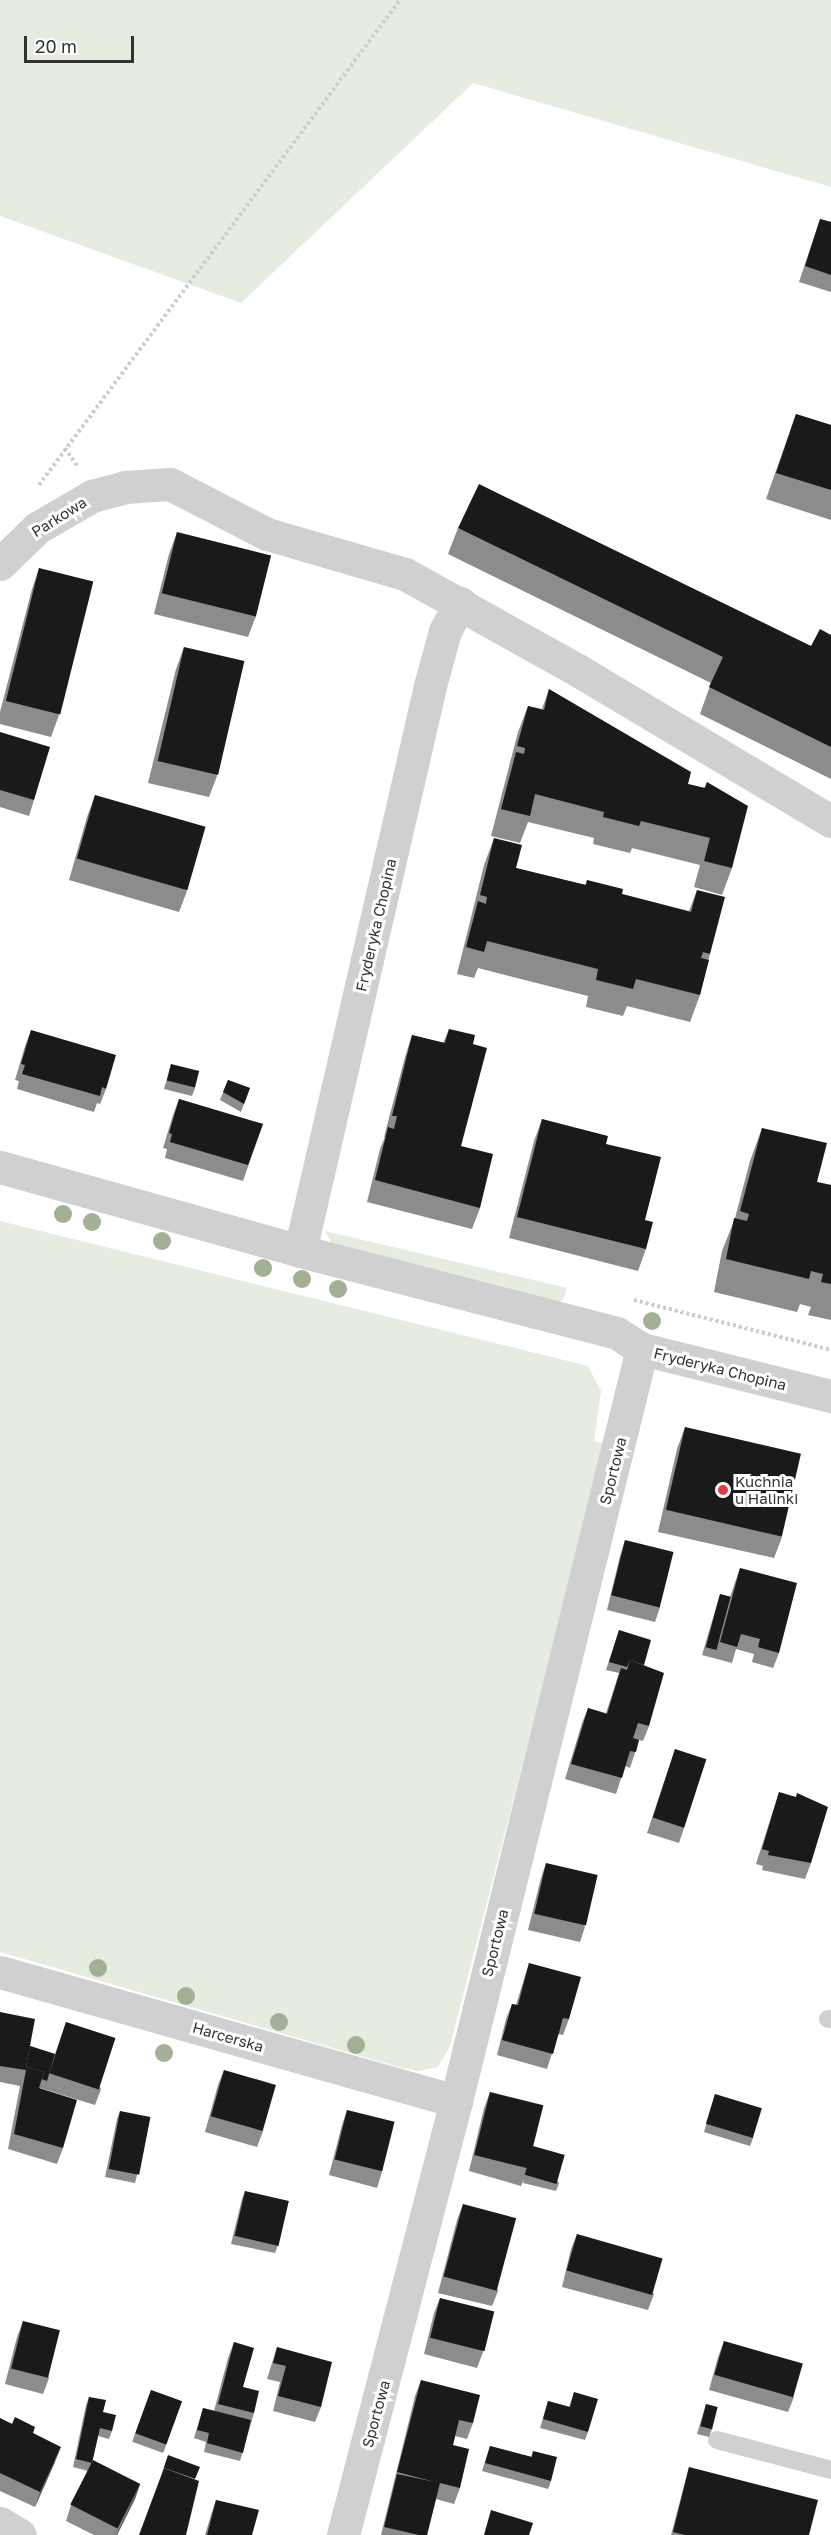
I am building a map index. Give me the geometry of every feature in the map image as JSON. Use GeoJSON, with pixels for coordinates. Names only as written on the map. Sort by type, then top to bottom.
{"type":"FeatureCollection","features":[{"type":"Feature","properties":{"kind":"street","name":"Parkowa"},"geometry":{"type":"LineString","coordinates":[[0,564],[37,528],[92,496],[124,487],[170,484],[267,534],[405,574],[460,603]]}},
{"type":"Feature","properties":{"kind":"street"},"geometry":{"type":"LineString","coordinates":[[460,603],[831,821]]}},
{"type":"Feature","properties":{"kind":"street","name":"Fryderyka Chopina"},"geometry":{"type":"LineString","coordinates":[[300,1251],[430,686],[445,631],[460,603]]}},
{"type":"Feature","properties":{"kind":"street","name":"Fryderyka Chopina"},"geometry":{"type":"LineString","coordinates":[[0,1167],[300,1251],[617,1333],[642,1349],[831,1396]]}},
{"type":"Feature","properties":{"kind":"street","name":"Sportowa"},"geometry":{"type":"LineString","coordinates":[[344,2535],[456,2101],[642,1349]]}},
{"type":"Feature","properties":{"kind":"street","name":"Harcerska"},"geometry":{"type":"LineString","coordinates":[[0,1972],[456,2101]]}},
{"type":"Feature","properties":{"kind":"street"},"geometry":{"type":"LineString","coordinates":[[0,2523],[20,2535]]}},
{"type":"Feature","properties":{"kind":"lane"},"geometry":{"type":"LineString","coordinates":[[717,2440],[831,2470]]}},
{"type":"Feature","properties":{"kind":"path"},"geometry":{"type":"LineString","coordinates":[[32,493],[400,0]]}},
{"type":"Feature","properties":{"kind":"path"},"geometry":{"type":"LineString","coordinates":[[66,448],[78,467]]}},
{"type":"Feature","properties":{"kind":"path"},"geometry":{"type":"LineString","coordinates":[[657,1306],[831,1350]]}},
{"type":"Feature","properties":{"kind":"shaded area"},"geometry":{"type":"Polygon","coordinates":[[[0,0],[831,0],[831,187],[473,83],[241,303],[0,216],[0,0]]]}},
{"type":"Feature","properties":{"kind":"shaded area"},"geometry":{"type":"Polygon","coordinates":[[[0,1221],[588,1366],[601,1391],[594,1441],[605,1444],[450,2046],[438,2067],[418,2071],[402,2068],[0,1952],[0,1221]]]}},
{"type":"Feature","properties":{"kind":"shaded area"},"geometry":{"type":"Polygon","coordinates":[[[325,1231],[567,1288],[563,1300],[546,1308],[332,1244],[325,1231]]]}},
{"type":"Feature","properties":{"kind":"building"},"geometry":{"type":"Polygon","coordinates":[[[820,219],[831,222],[831,275],[805,266],[820,219]]]}},
{"type":"Feature","properties":{"kind":"building"},"geometry":{"type":"Polygon","coordinates":[[[796,414],[831,425],[831,490],[776,473],[796,414]]]}},
{"type":"Feature","properties":{"kind":"building"},"geometry":{"type":"Polygon","coordinates":[[[479,484],[811,646],[820,629],[831,635],[831,747],[709,687],[723,657],[458,528],[479,484]]]}},
{"type":"Feature","properties":{"kind":"building"},"geometry":{"type":"Polygon","coordinates":[[[177,532],[271,555],[256,617],[162,593],[177,532]]]}},
{"type":"Feature","properties":{"kind":"building"},"geometry":{"type":"Polygon","coordinates":[[[39,568],[93,582],[60,714],[6,701],[39,568]]]}},
{"type":"Feature","properties":{"kind":"building"},"geometry":{"type":"Polygon","coordinates":[[[184,647],[244,661],[218,775],[158,761],[184,647]]]}},
{"type":"Feature","properties":{"kind":"building"},"geometry":{"type":"Polygon","coordinates":[[[549,689],[691,772],[688,784],[705,788],[707,782],[748,806],[732,868],[704,861],[710,838],[641,821],[639,826],[603,817],[604,812],[535,794],[530,816],[501,809],[516,752],[524,754],[525,748],[517,746],[528,706],[544,710],[549,689]]]}},
{"type":"Feature","properties":{"kind":"building"},"geometry":{"type":"Polygon","coordinates":[[[0,732],[50,747],[34,800],[0,790],[0,732]]]}},
{"type":"Feature","properties":{"kind":"building"},"geometry":{"type":"Polygon","coordinates":[[[95,795],[206,827],[187,890],[77,858],[95,795]]]}},
{"type":"Feature","properties":{"kind":"building"},"geometry":{"type":"Polygon","coordinates":[[[494,838],[522,845],[516,868],[586,885],[587,880],[623,889],[622,894],[691,912],[697,890],[725,897],[710,954],[703,952],[701,958],[709,960],[700,995],[636,979],[633,989],[596,980],[598,969],[487,941],[484,952],[466,947],[478,901],[486,904],[487,897],[480,895],[494,838]]]}},
{"type":"Feature","properties":{"kind":"building"},"geometry":{"type":"Polygon","coordinates":[[[449,1029],[475,1035],[473,1044],[487,1048],[461,1146],[493,1154],[480,1208],[375,1180],[388,1127],[394,1129],[397,1116],[392,1116],[412,1035],[445,1043],[449,1029]]]}},
{"type":"Feature","properties":{"kind":"building"},"geometry":{"type":"Polygon","coordinates":[[[31,1030],[116,1055],[106,1089],[102,1087],[100,1096],[22,1074],[25,1065],[21,1064],[31,1030]]]}},
{"type":"Feature","properties":{"kind":"building"},"geometry":{"type":"Polygon","coordinates":[[[171,1064],[199,1071],[195,1088],[167,1080],[171,1064]]]}},
{"type":"Feature","properties":{"kind":"building"},"geometry":{"type":"Polygon","coordinates":[[[228,1080],[250,1088],[244,1104],[223,1092],[228,1080]]]}},
{"type":"Feature","properties":{"kind":"building"},"geometry":{"type":"Polygon","coordinates":[[[179,1099],[263,1124],[248,1165],[170,1142],[172,1134],[169,1133],[179,1099]]]}},
{"type":"Feature","properties":{"kind":"building"},"geometry":{"type":"Polygon","coordinates":[[[542,1119],[608,1136],[606,1144],[661,1157],[645,1220],[653,1222],[646,1249],[517,1217],[542,1119]]]}},
{"type":"Feature","properties":{"kind":"building"},"geometry":{"type":"Polygon","coordinates":[[[762,1128],[827,1143],[817,1182],[831,1185],[831,1284],[821,1282],[823,1274],[811,1271],[809,1279],[726,1259],[734,1218],[747,1221],[749,1214],[740,1211],[762,1128]]]}},
{"type":"Feature","properties":{"kind":"building"},"geometry":{"type":"Polygon","coordinates":[[[685,1427],[801,1454],[782,1537],[666,1510],[685,1427]]]}},
{"type":"Feature","properties":{"kind":"building"},"geometry":{"type":"Polygon","coordinates":[[[625,1540],[674,1552],[660,1607],[611,1595],[625,1540]]]}},
{"type":"Feature","properties":{"kind":"building"},"geometry":{"type":"Polygon","coordinates":[[[740,1568],[797,1583],[779,1653],[758,1647],[760,1639],[741,1634],[737,1647],[720,1642],[740,1568]]]}},
{"type":"Feature","properties":{"kind":"building"},"geometry":{"type":"Polygon","coordinates":[[[720,1594],[731,1597],[716,1650],[706,1647],[720,1594]]]}},
{"type":"Feature","properties":{"kind":"building"},"geometry":{"type":"Polygon","coordinates":[[[619,1630],[651,1640],[644,1665],[630,1660],[627,1667],[609,1662],[619,1630]]]}},
{"type":"Feature","properties":{"kind":"building"},"geometry":{"type":"Polygon","coordinates":[[[630,1660],[664,1673],[649,1726],[638,1723],[633,1738],[639,1740],[636,1752],[630,1751],[622,1778],[571,1764],[588,1708],[607,1714],[621,1668],[627,1670],[630,1660]]]}},
{"type":"Feature","properties":{"kind":"building"},"geometry":{"type":"Polygon","coordinates":[[[675,1749],[706,1759],[684,1828],[653,1817],[675,1749]]]}},
{"type":"Feature","properties":{"kind":"building"},"geometry":{"type":"Polygon","coordinates":[[[779,1792],[796,1797],[797,1793],[828,1807],[811,1863],[768,1855],[769,1851],[762,1849],[779,1792]]]}},
{"type":"Feature","properties":{"kind":"building"},"geometry":{"type":"Polygon","coordinates":[[[546,1863],[598,1875],[586,1926],[534,1914],[546,1863]]]}},
{"type":"Feature","properties":{"kind":"building"},"geometry":{"type":"Polygon","coordinates":[[[529,1963],[581,1977],[569,2019],[563,2018],[553,2054],[502,2040],[512,2004],[518,2005],[529,1963]]]}},
{"type":"Feature","properties":{"kind":"building"},"geometry":{"type":"Polygon","coordinates":[[[0,2012],[35,2019],[26,2067],[44,2072],[39,2088],[77,2100],[63,2148],[14,2134],[26,2070],[0,2066],[0,2012]]]}},
{"type":"Feature","properties":{"kind":"building"},"geometry":{"type":"Polygon","coordinates":[[[66,2022],[115,2038],[99,2089],[49,2073],[66,2022]]]}},
{"type":"Feature","properties":{"kind":"building"},"geometry":{"type":"Polygon","coordinates":[[[30,2046],[55,2054],[47,2081],[42,2079],[44,2072],[26,2067],[30,2046]]]}},
{"type":"Feature","properties":{"kind":"building"},"geometry":{"type":"Polygon","coordinates":[[[224,2070],[276,2085],[263,2131],[211,2116],[224,2070]]]}},
{"type":"Feature","properties":{"kind":"building"},"geometry":{"type":"Polygon","coordinates":[[[490,2092],[543,2105],[528,2168],[474,2155],[490,2092]]]}},
{"type":"Feature","properties":{"kind":"building"},"geometry":{"type":"Polygon","coordinates":[[[715,2094],[762,2108],[753,2138],[706,2124],[715,2094]]]}},
{"type":"Feature","properties":{"kind":"building"},"geometry":{"type":"Polygon","coordinates":[[[347,2110],[395,2122],[382,2171],[335,2159],[347,2110]]]}},
{"type":"Feature","properties":{"kind":"building"},"geometry":{"type":"Polygon","coordinates":[[[120,2111],[150,2117],[139,2175],[109,2169],[120,2111]]]}},
{"type":"Feature","properties":{"kind":"building"},"geometry":{"type":"Polygon","coordinates":[[[533,2146],[565,2155],[556,2184],[525,2175],[533,2146]]]}},
{"type":"Feature","properties":{"kind":"building"},"geometry":{"type":"Polygon","coordinates":[[[245,2191],[289,2201],[278,2246],[235,2236],[245,2191]]]}},
{"type":"Feature","properties":{"kind":"building"},"geometry":{"type":"Polygon","coordinates":[[[463,2204],[516,2218],[497,2291],[444,2276],[463,2204]]]}},
{"type":"Feature","properties":{"kind":"building"},"geometry":{"type":"Polygon","coordinates":[[[577,2234],[663,2259],[652,2295],[567,2271],[577,2234]]]}},
{"type":"Feature","properties":{"kind":"building"},"geometry":{"type":"Polygon","coordinates":[[[440,2298],[494,2312],[484,2351],[430,2338],[440,2298]]]}},
{"type":"Feature","properties":{"kind":"building"},"geometry":{"type":"Polygon","coordinates":[[[23,2321],[60,2330],[48,2378],[11,2369],[23,2321]]]}},
{"type":"Feature","properties":{"kind":"building"},"geometry":{"type":"Polygon","coordinates":[[[724,2341],[803,2364],[793,2397],[714,2375],[724,2341]]]}},
{"type":"Feature","properties":{"kind":"building"},"geometry":{"type":"Polygon","coordinates":[[[234,2342],[254,2348],[243,2387],[259,2391],[254,2413],[218,2404],[234,2342]]]}},
{"type":"Feature","properties":{"kind":"building"},"geometry":{"type":"Polygon","coordinates":[[[277,2347],[332,2362],[321,2407],[278,2396],[286,2366],[273,2363],[277,2347]]]}},
{"type":"Feature","properties":{"kind":"building"},"geometry":{"type":"Polygon","coordinates":[[[421,2380],[480,2395],[473,2423],[459,2420],[453,2445],[469,2449],[460,2488],[440,2483],[427,2535],[384,2527],[397,2474],[435,2482],[397,2472],[421,2380]]]}},
{"type":"Feature","properties":{"kind":"building"},"geometry":{"type":"Polygon","coordinates":[[[151,2390],[182,2401],[166,2445],[135,2433],[151,2390]]]}},
{"type":"Feature","properties":{"kind":"building"},"geometry":{"type":"Polygon","coordinates":[[[574,2392],[598,2399],[588,2432],[543,2419],[548,2401],[570,2407],[574,2392]]]}},
{"type":"Feature","properties":{"kind":"building"},"geometry":{"type":"Polygon","coordinates":[[[89,2397],[106,2400],[103,2412],[116,2415],[112,2431],[100,2428],[92,2463],[76,2459],[89,2397]]]}},
{"type":"Feature","properties":{"kind":"building"},"geometry":{"type":"Polygon","coordinates":[[[706,2404],[718,2407],[712,2429],[700,2426],[706,2404]]]}},
{"type":"Feature","properties":{"kind":"building"},"geometry":{"type":"Polygon","coordinates":[[[203,2408],[251,2420],[243,2453],[207,2443],[209,2433],[197,2430],[203,2408]]]}},
{"type":"Feature","properties":{"kind":"building"},"geometry":{"type":"Polygon","coordinates":[[[15,2417],[35,2427],[33,2433],[61,2447],[40,2492],[0,2473],[0,2418],[12,2424],[15,2417]]]}},
{"type":"Feature","properties":{"kind":"building"},"geometry":{"type":"Polygon","coordinates":[[[490,2446],[532,2457],[533,2451],[557,2457],[551,2481],[485,2463],[490,2446]]]}},
{"type":"Feature","properties":{"kind":"building"},"geometry":{"type":"Polygon","coordinates":[[[168,2455],[200,2467],[195,2479],[164,2468],[162,2473],[168,2455]]]}},
{"type":"Feature","properties":{"kind":"building"},"geometry":{"type":"Polygon","coordinates":[[[93,2460],[140,2484],[118,2529],[70,2505],[93,2460]]]}},
{"type":"Feature","properties":{"kind":"building"},"geometry":{"type":"Polygon","coordinates":[[[689,2467],[818,2500],[809,2535],[685,2535],[673,2532],[689,2467]]]}},
{"type":"Feature","properties":{"kind":"building"},"geometry":{"type":"Polygon","coordinates":[[[164,2468],[199,2481],[186,2535],[139,2535],[164,2468]]]}},
{"type":"Feature","properties":{"kind":"building"},"geometry":{"type":"Polygon","coordinates":[[[216,2500],[259,2510],[252,2535],[207,2535],[216,2500]]]}},
{"type":"Feature","properties":{"kind":"building"},"geometry":{"type":"Polygon","coordinates":[[[491,2510],[533,2523],[529,2535],[484,2535],[491,2510]]]}},
{"type":"Feature","properties":{"kind":"place","name":"Kuchnia u Halinki"},"geometry":{"type":"Point","coordinates":[723,1490]}}]}
